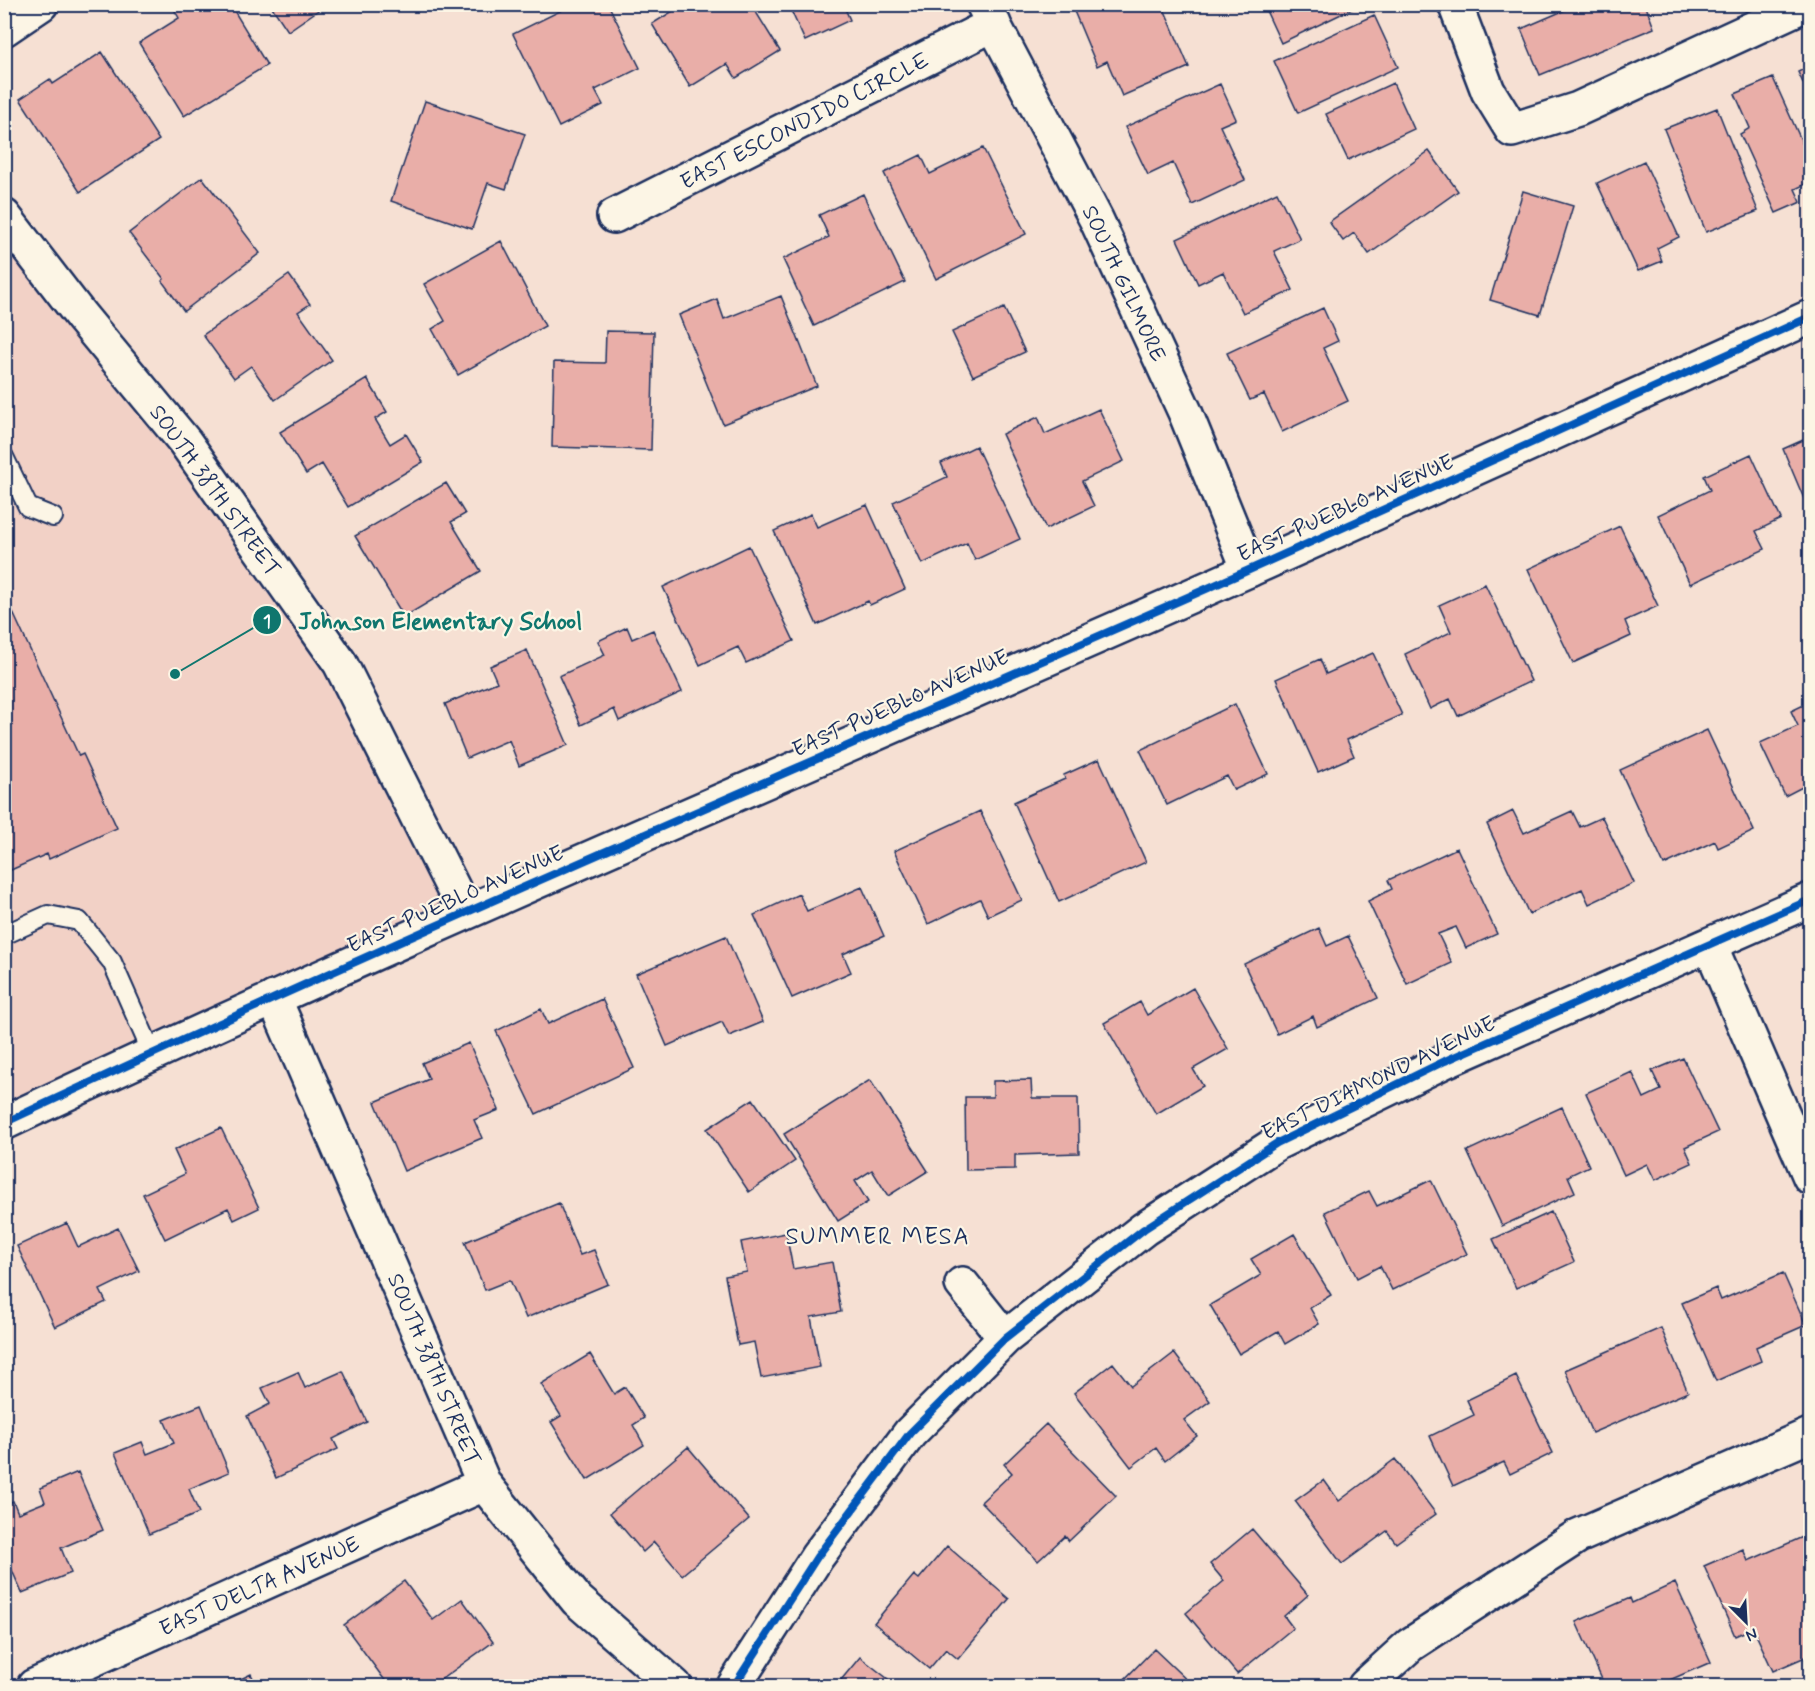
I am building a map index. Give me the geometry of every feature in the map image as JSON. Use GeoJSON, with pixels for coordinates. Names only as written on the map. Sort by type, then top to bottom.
{"type":"FeatureCollection","features":[{"type":"Feature","properties":{"kind":"street"},"geometry":{"type":"LineString","coordinates":[[4,29],[40,4]]}},
{"type":"Feature","properties":{"kind":"street"},"geometry":{"type":"LineString","coordinates":[[1455,4],[1488,91],[1512,130],[1578,109],[1806,4]]}},
{"type":"Feature","properties":{"kind":"street","name":"EAST ESCONDIDO CIRCLE"},"geometry":{"type":"LineString","coordinates":[[614,216],[989,14]]}},
{"type":"Feature","properties":{"kind":"street","name":"SOUTH GILMORE"},"geometry":{"type":"LineString","coordinates":[[989,14],[1096,219],[1185,412],[1249,570]]}},
{"type":"Feature","properties":{"kind":"street","name":"SOUTH 38TH STREET"},"geometry":{"type":"LineString","coordinates":[[4,216],[81,316],[185,442],[340,663],[465,912]]}},
{"type":"Feature","properties":{"kind":"street","name":"EAST PUEBLO AVENUE"},"geometry":{"type":"LineString","coordinates":[[4,1123],[152,1053],[465,912],[1249,570],[1810,317]]}},
{"type":"Feature","properties":{"kind":"street","name":"EAST DIAMOND AVENUE"},"geometry":{"type":"LineString","coordinates":[[734,1686],[818,1557],[910,1433],[1005,1338],[1144,1229],[1277,1143],[1445,1061],[1810,900]]}},
{"type":"Feature","properties":{"kind":"street"},"geometry":{"type":"LineString","coordinates":[[1710,945],[1810,1177]]}},
{"type":"Feature","properties":{"kind":"street","name":"SOUTH 38TH STREET"},"geometry":{"type":"LineString","coordinates":[[274,998],[484,1484],[578,1600],[675,1686]]}},
{"type":"Feature","properties":{"kind":"street"},"geometry":{"type":"LineString","coordinates":[[962,1284],[1005,1338]]}},
{"type":"Feature","properties":{"kind":"street"},"geometry":{"type":"LineString","coordinates":[[1365,1686],[1410,1645],[1578,1536],[1810,1435]]}},
{"type":"Feature","properties":{"kind":"street","name":"EAST DELTA AVENUE"},"geometry":{"type":"LineString","coordinates":[[34,1686],[484,1484]]}},
{"type":"Feature","properties":{"kind":"lane"},"geometry":{"type":"LineString","coordinates":[[4,457],[28,507],[53,517]]}},
{"type":"Feature","properties":{"kind":"lane"},"geometry":{"type":"LineString","coordinates":[[4,935],[48,915],[79,921],[112,962],[152,1053]]}},
{"type":"Feature","properties":{"kind":"shaded area"},"geometry":{"type":"Polygon","coordinates":[[[4,215],[340,663],[465,912],[4,1123],[4,215]]]}},
{"type":"Feature","properties":{"kind":"building"},"geometry":{"type":"Polygon","coordinates":[[[171,4],[230,4],[267,65],[184,116],[139,43],[179,18],[171,4]]]}},
{"type":"Feature","properties":{"kind":"building"},"geometry":{"type":"Polygon","coordinates":[[[270,4],[327,4],[288,31],[270,4]]]}},
{"type":"Feature","properties":{"kind":"building"},"geometry":{"type":"Polygon","coordinates":[[[574,4],[608,4],[640,68],[595,90],[603,105],[559,127],[513,34],[574,4]]]}},
{"type":"Feature","properties":{"kind":"building"},"geometry":{"type":"Polygon","coordinates":[[[684,4],[751,4],[780,51],[736,78],[727,64],[690,87],[652,24],[684,4]]]}},
{"type":"Feature","properties":{"kind":"building"},"geometry":{"type":"Polygon","coordinates":[[[788,4],[843,4],[850,20],[805,41],[788,4]]]}},
{"type":"Feature","properties":{"kind":"building"},"geometry":{"type":"Polygon","coordinates":[[[1071,4],[1162,4],[1189,67],[1122,96],[1107,61],[1097,66],[1071,4]]]}},
{"type":"Feature","properties":{"kind":"building"},"geometry":{"type":"Polygon","coordinates":[[[1263,4],[1362,4],[1281,43],[1263,4]]]}},
{"type":"Feature","properties":{"kind":"building"},"geometry":{"type":"Polygon","coordinates":[[[1579,4],[1629,4],[1631,9],[1645,4],[1654,28],[1540,75],[1521,29],[1579,4]]]}},
{"type":"Feature","properties":{"kind":"building"},"geometry":{"type":"Polygon","coordinates":[[[1374,15],[1398,67],[1298,113],[1274,61],[1374,15]]]}},
{"type":"Feature","properties":{"kind":"building"},"geometry":{"type":"Polygon","coordinates":[[[102,52],[159,140],[80,192],[20,99],[50,79],[53,84],[102,52]]]}},
{"type":"Feature","properties":{"kind":"building"},"geometry":{"type":"Polygon","coordinates":[[[1810,66],[1810,98],[1798,72],[1810,66]]]}},
{"type":"Feature","properties":{"kind":"building"},"geometry":{"type":"Polygon","coordinates":[[[1773,78],[1810,160],[1810,182],[1795,189],[1801,202],[1776,213],[1740,134],[1750,128],[1735,94],[1773,78]]]}},
{"type":"Feature","properties":{"kind":"building"},"geometry":{"type":"Polygon","coordinates":[[[1393,83],[1414,129],[1348,160],[1326,114],[1393,83]]]}},
{"type":"Feature","properties":{"kind":"building"},"geometry":{"type":"Polygon","coordinates":[[[1220,84],[1236,119],[1220,126],[1245,180],[1192,205],[1173,163],[1148,175],[1125,127],[1220,84]]]}},
{"type":"Feature","properties":{"kind":"building"},"geometry":{"type":"Polygon","coordinates":[[[425,101],[525,134],[506,189],[488,183],[472,229],[391,201],[425,101]]]}},
{"type":"Feature","properties":{"kind":"building"},"geometry":{"type":"Polygon","coordinates":[[[1717,108],[1758,211],[1706,232],[1664,129],[1717,108]]]}},
{"type":"Feature","properties":{"kind":"building"},"geometry":{"type":"Polygon","coordinates":[[[983,148],[1026,234],[936,279],[884,173],[921,155],[930,174],[983,148]]]}},
{"type":"Feature","properties":{"kind":"building"},"geometry":{"type":"Polygon","coordinates":[[[1429,151],[1458,191],[1369,254],[1354,233],[1343,241],[1329,222],[1429,151]]]}},
{"type":"Feature","properties":{"kind":"building"},"geometry":{"type":"Polygon","coordinates":[[[1644,161],[1679,237],[1657,248],[1662,261],[1638,271],[1597,183],[1644,161]]]}},
{"type":"Feature","properties":{"kind":"building"},"geometry":{"type":"Polygon","coordinates":[[[202,177],[260,253],[184,311],[162,281],[164,279],[129,233],[202,177]]]}},
{"type":"Feature","properties":{"kind":"building"},"geometry":{"type":"Polygon","coordinates":[[[1523,191],[1573,206],[1540,315],[1490,300],[1523,191]]]}},
{"type":"Feature","properties":{"kind":"building"},"geometry":{"type":"Polygon","coordinates":[[[1277,192],[1300,239],[1274,251],[1293,290],[1243,313],[1223,272],[1198,284],[1177,239],[1277,192]]]}},
{"type":"Feature","properties":{"kind":"building"},"geometry":{"type":"Polygon","coordinates":[[[863,194],[905,282],[814,326],[783,259],[829,237],[819,215],[863,194]]]}},
{"type":"Feature","properties":{"kind":"building"},"geometry":{"type":"Polygon","coordinates":[[[501,241],[545,326],[458,375],[432,329],[445,321],[424,284],[501,241]]]}},
{"type":"Feature","properties":{"kind":"building"},"geometry":{"type":"Polygon","coordinates":[[[289,275],[310,304],[298,312],[332,360],[275,400],[251,366],[234,378],[203,335],[289,275]]]}},
{"type":"Feature","properties":{"kind":"building"},"geometry":{"type":"Polygon","coordinates":[[[781,296],[817,386],[723,424],[679,315],[717,299],[724,319],[781,296]]]}},
{"type":"Feature","properties":{"kind":"building"},"geometry":{"type":"Polygon","coordinates":[[[1004,308],[1025,352],[973,376],[952,332],[1004,308]]]}},
{"type":"Feature","properties":{"kind":"building"},"geometry":{"type":"Polygon","coordinates":[[[1323,308],[1338,341],[1323,348],[1348,401],[1282,432],[1264,394],[1250,400],[1227,353],[1323,308]]]}},
{"type":"Feature","properties":{"kind":"building"},"geometry":{"type":"Polygon","coordinates":[[[606,331],[654,332],[651,450],[552,447],[554,362],[605,363],[606,331]]]}},
{"type":"Feature","properties":{"kind":"building"},"geometry":{"type":"Polygon","coordinates":[[[367,379],[387,412],[375,419],[390,444],[406,434],[423,462],[348,507],[322,464],[306,474],[280,432],[367,379]]]}},
{"type":"Feature","properties":{"kind":"building"},"geometry":{"type":"Polygon","coordinates":[[[1099,409],[1124,461],[1082,481],[1094,506],[1046,529],[1002,434],[1038,417],[1045,434],[1099,409]]]}},
{"type":"Feature","properties":{"kind":"building"},"geometry":{"type":"Polygon","coordinates":[[[1810,437],[1810,513],[1783,449],[1810,437]]]}},
{"type":"Feature","properties":{"kind":"building"},"geometry":{"type":"Polygon","coordinates":[[[976,446],[1020,539],[975,560],[967,543],[922,564],[893,502],[947,477],[941,463],[976,446]]]}},
{"type":"Feature","properties":{"kind":"building"},"geometry":{"type":"Polygon","coordinates":[[[1751,454],[1781,519],[1756,531],[1765,549],[1690,584],[1658,515],[1710,490],[1704,476],[1751,454]]]}},
{"type":"Feature","properties":{"kind":"building"},"geometry":{"type":"Polygon","coordinates":[[[446,483],[465,514],[451,522],[481,571],[404,617],[355,536],[446,483]]]}},
{"type":"Feature","properties":{"kind":"building"},"geometry":{"type":"Polygon","coordinates":[[[867,505],[905,589],[870,605],[868,601],[817,625],[774,531],[811,514],[817,527],[867,505]]]}},
{"type":"Feature","properties":{"kind":"building"},"geometry":{"type":"Polygon","coordinates":[[[1620,526],[1658,606],[1625,621],[1631,636],[1573,663],[1528,569],[1620,526]]]}},
{"type":"Feature","properties":{"kind":"building"},"geometry":{"type":"Polygon","coordinates":[[[749,546],[794,641],[746,663],[738,647],[700,665],[663,587],[749,546]]]}},
{"type":"Feature","properties":{"kind":"building"},"geometry":{"type":"Polygon","coordinates":[[[1485,584],[1531,681],[1458,716],[1450,699],[1430,709],[1405,654],[1451,632],[1439,605],[1485,584]]]}},
{"type":"Feature","properties":{"kind":"building"},"geometry":{"type":"Polygon","coordinates":[[[4,593],[79,756],[83,754],[117,828],[49,859],[47,854],[4,873],[4,593]]]}},
{"type":"Feature","properties":{"kind":"building"},"geometry":{"type":"Polygon","coordinates":[[[627,627],[632,639],[653,630],[682,692],[619,721],[614,709],[581,725],[559,676],[605,655],[598,641],[627,627]]]}},
{"type":"Feature","properties":{"kind":"building"},"geometry":{"type":"Polygon","coordinates":[[[527,650],[568,745],[519,766],[509,740],[467,758],[445,704],[497,682],[490,666],[527,650]]]}},
{"type":"Feature","properties":{"kind":"building"},"geometry":{"type":"Polygon","coordinates":[[[1373,653],[1402,715],[1347,740],[1354,756],[1318,772],[1276,679],[1320,659],[1326,674],[1373,653]]]}},
{"type":"Feature","properties":{"kind":"building"},"geometry":{"type":"Polygon","coordinates":[[[1810,702],[1810,783],[1785,796],[1760,743],[1798,726],[1791,711],[1810,702]]]}},
{"type":"Feature","properties":{"kind":"building"},"geometry":{"type":"Polygon","coordinates":[[[1235,704],[1268,774],[1234,790],[1227,776],[1167,805],[1140,750],[1235,704]]]}},
{"type":"Feature","properties":{"kind":"building"},"geometry":{"type":"Polygon","coordinates":[[[1707,730],[1754,831],[1718,848],[1715,841],[1664,865],[1620,770],[1707,730]]]}},
{"type":"Feature","properties":{"kind":"building"},"geometry":{"type":"Polygon","coordinates":[[[1099,759],[1146,862],[1059,902],[1014,802],[1065,779],[1064,775],[1099,759]]]}},
{"type":"Feature","properties":{"kind":"building"},"geometry":{"type":"Polygon","coordinates":[[[980,811],[1022,900],[988,916],[980,899],[928,924],[894,851],[980,811]]]}},
{"type":"Feature","properties":{"kind":"building"},"geometry":{"type":"Polygon","coordinates":[[[1513,811],[1524,833],[1572,811],[1580,827],[1602,817],[1634,883],[1589,904],[1582,889],[1529,914],[1487,824],[1513,811]]]}},
{"type":"Feature","properties":{"kind":"building"},"geometry":{"type":"Polygon","coordinates":[[[1457,848],[1497,934],[1466,948],[1456,927],[1438,934],[1452,963],[1407,984],[1368,901],[1392,889],[1388,880],[1457,848]]]}},
{"type":"Feature","properties":{"kind":"building"},"geometry":{"type":"Polygon","coordinates":[[[862,887],[884,936],[843,954],[851,972],[792,998],[754,915],[799,894],[807,911],[862,887]]]}},
{"type":"Feature","properties":{"kind":"building"},"geometry":{"type":"Polygon","coordinates":[[[1319,928],[1327,946],[1348,936],[1378,998],[1317,1027],[1313,1016],[1277,1034],[1244,964],[1319,928]]]}},
{"type":"Feature","properties":{"kind":"building"},"geometry":{"type":"Polygon","coordinates":[[[726,936],[763,1022],[729,1036],[722,1022],[667,1046],[636,974],[726,936]]]}},
{"type":"Feature","properties":{"kind":"building"},"geometry":{"type":"Polygon","coordinates":[[[1193,988],[1228,1049],[1193,1069],[1203,1086],[1156,1114],[1104,1023],[1140,1002],[1147,1015],[1193,988]]]}},
{"type":"Feature","properties":{"kind":"building"},"geometry":{"type":"Polygon","coordinates":[[[602,999],[634,1068],[536,1114],[496,1031],[541,1009],[548,1024],[602,999]]]}},
{"type":"Feature","properties":{"kind":"building"},"geometry":{"type":"Polygon","coordinates":[[[469,1043],[499,1110],[474,1120],[482,1138],[404,1171],[375,1102],[429,1079],[422,1063],[469,1043]]]}},
{"type":"Feature","properties":{"kind":"building"},"geometry":{"type":"Polygon","coordinates":[[[1683,1058],[1718,1132],[1685,1147],[1692,1163],[1655,1180],[1647,1164],[1624,1175],[1586,1093],[1632,1072],[1644,1098],[1661,1090],[1652,1071],[1683,1058]]]}},
{"type":"Feature","properties":{"kind":"building"},"geometry":{"type":"Polygon","coordinates":[[[870,1080],[928,1171],[888,1196],[872,1170],[855,1181],[868,1202],[838,1221],[784,1134],[870,1080]]]}},
{"type":"Feature","properties":{"kind":"building"},"geometry":{"type":"Polygon","coordinates":[[[1031,1080],[1032,1098],[1078,1098],[1079,1153],[1015,1155],[1015,1169],[966,1170],[965,1097],[993,1097],[993,1081],[1031,1080]]]}},
{"type":"Feature","properties":{"kind":"building"},"geometry":{"type":"Polygon","coordinates":[[[753,1099],[795,1161],[749,1192],[707,1129],[753,1099]]]}},
{"type":"Feature","properties":{"kind":"building"},"geometry":{"type":"Polygon","coordinates":[[[1562,1107],[1589,1166],[1568,1176],[1575,1192],[1502,1226],[1467,1151],[1562,1107]]]}},
{"type":"Feature","properties":{"kind":"building"},"geometry":{"type":"Polygon","coordinates":[[[221,1128],[259,1208],[234,1220],[228,1208],[165,1239],[143,1194],[185,1174],[174,1150],[221,1128]]]}},
{"type":"Feature","properties":{"kind":"building"},"geometry":{"type":"Polygon","coordinates":[[[1431,1180],[1467,1254],[1392,1290],[1380,1266],[1357,1278],[1325,1212],[1369,1191],[1377,1206],[1431,1180]]]}},
{"type":"Feature","properties":{"kind":"building"},"geometry":{"type":"Polygon","coordinates":[[[559,1203],[580,1255],[594,1250],[608,1284],[526,1318],[510,1280],[485,1290],[465,1242],[559,1203]]]}},
{"type":"Feature","properties":{"kind":"building"},"geometry":{"type":"Polygon","coordinates":[[[1551,1212],[1574,1262],[1516,1288],[1493,1239],[1551,1212]]]}},
{"type":"Feature","properties":{"kind":"building"},"geometry":{"type":"Polygon","coordinates":[[[67,1223],[78,1247],[118,1228],[139,1271],[100,1290],[106,1302],[55,1327],[17,1246],[67,1223]]]}},
{"type":"Feature","properties":{"kind":"building"},"geometry":{"type":"Polygon","coordinates":[[[786,1233],[793,1269],[832,1262],[841,1312],[811,1317],[820,1367],[761,1378],[754,1342],[738,1345],[725,1276],[747,1272],[741,1242],[786,1233]]]}},
{"type":"Feature","properties":{"kind":"building"},"geometry":{"type":"Polygon","coordinates":[[[1294,1234],[1331,1295],[1310,1308],[1319,1324],[1285,1344],[1278,1331],[1239,1354],[1210,1305],[1261,1275],[1251,1259],[1294,1234]]]}},
{"type":"Feature","properties":{"kind":"building"},"geometry":{"type":"Polygon","coordinates":[[[1783,1273],[1806,1325],[1756,1347],[1761,1361],[1716,1381],[1682,1303],[1716,1288],[1721,1300],[1783,1273]]]}},
{"type":"Feature","properties":{"kind":"building"},"geometry":{"type":"Polygon","coordinates":[[[1661,1328],[1688,1392],[1592,1433],[1565,1370],[1661,1328]]]}},
{"type":"Feature","properties":{"kind":"building"},"geometry":{"type":"Polygon","coordinates":[[[1174,1353],[1210,1401],[1184,1420],[1197,1436],[1165,1461],[1156,1448],[1131,1467],[1074,1393],[1113,1363],[1131,1386],[1174,1353]]]}},
{"type":"Feature","properties":{"kind":"building"},"geometry":{"type":"Polygon","coordinates":[[[590,1354],[614,1394],[625,1387],[644,1418],[633,1425],[644,1445],[587,1480],[551,1422],[561,1416],[541,1384],[590,1354]]]}},
{"type":"Feature","properties":{"kind":"building"},"geometry":{"type":"Polygon","coordinates":[[[343,1371],[367,1422],[333,1439],[338,1449],[276,1478],[247,1416],[270,1404],[262,1388],[298,1372],[305,1388],[343,1371]]]}},
{"type":"Feature","properties":{"kind":"building"},"geometry":{"type":"Polygon","coordinates":[[[1516,1376],[1553,1453],[1510,1474],[1504,1462],[1453,1486],[1430,1436],[1474,1415],[1467,1400],[1516,1376]]]}},
{"type":"Feature","properties":{"kind":"building"},"geometry":{"type":"Polygon","coordinates":[[[201,1405],[229,1472],[189,1489],[199,1513],[149,1534],[115,1453],[142,1442],[147,1454],[174,1443],[164,1420],[201,1405]]]}},
{"type":"Feature","properties":{"kind":"building"},"geometry":{"type":"Polygon","coordinates":[[[1046,1424],[1116,1496],[1069,1541],[1065,1536],[1038,1561],[981,1502],[1012,1473],[1004,1464],[1046,1424]]]}},
{"type":"Feature","properties":{"kind":"building"},"geometry":{"type":"Polygon","coordinates":[[[688,1447],[749,1519],[682,1575],[654,1542],[643,1552],[610,1513],[688,1447]]]}},
{"type":"Feature","properties":{"kind":"building"},"geometry":{"type":"Polygon","coordinates":[[[1395,1459],[1436,1514],[1396,1543],[1387,1531],[1342,1564],[1295,1501],[1324,1480],[1339,1501],[1395,1459]]]}},
{"type":"Feature","properties":{"kind":"building"},"geometry":{"type":"Polygon","coordinates":[[[78,1472],[103,1530],[61,1548],[71,1573],[22,1593],[4,1552],[4,1505],[13,1501],[18,1513],[45,1502],[40,1488],[78,1472]]]}},
{"type":"Feature","properties":{"kind":"building"},"geometry":{"type":"Polygon","coordinates":[[[1252,1529],[1308,1595],[1284,1616],[1293,1628],[1237,1674],[1186,1613],[1224,1581],[1210,1564],[1252,1529]]]}},
{"type":"Feature","properties":{"kind":"building"},"geometry":{"type":"Polygon","coordinates":[[[1805,1536],[1810,1549],[1810,1655],[1773,1671],[1753,1628],[1735,1636],[1704,1566],[1743,1549],[1748,1561],[1805,1536]]]}},
{"type":"Feature","properties":{"kind":"building"},"geometry":{"type":"Polygon","coordinates":[[[947,1546],[1009,1599],[958,1659],[946,1649],[929,1669],[874,1623],[914,1575],[919,1579],[947,1546]]]}},
{"type":"Feature","properties":{"kind":"building"},"geometry":{"type":"Polygon","coordinates":[[[404,1581],[433,1620],[462,1599],[493,1642],[432,1686],[389,1686],[344,1625],[404,1581]]]}},
{"type":"Feature","properties":{"kind":"building"},"geometry":{"type":"Polygon","coordinates":[[[1675,1583],[1711,1662],[1656,1686],[1605,1686],[1576,1622],[1630,1598],[1632,1603],[1675,1583]]]}},
{"type":"Feature","properties":{"kind":"building"},"geometry":{"type":"Polygon","coordinates":[[[1154,1649],[1193,1686],[1118,1686],[1154,1649]]]}},
{"type":"Feature","properties":{"kind":"building"},"geometry":{"type":"Polygon","coordinates":[[[860,1657],[897,1686],[836,1686],[860,1657]]]}},
{"type":"Feature","properties":{"kind":"building"},"geometry":{"type":"Polygon","coordinates":[[[251,1674],[257,1686],[226,1686],[251,1674]]]}},
{"type":"Feature","properties":{"kind":"cycle path"},"geometry":{"type":"LineString","coordinates":[[4,1123],[314,981],[1249,570],[1810,317]]}},
{"type":"Feature","properties":{"kind":"cycle path"},"geometry":{"type":"LineString","coordinates":[[734,1686],[817,1557],[910,1433],[1005,1338],[1144,1229],[1277,1143],[1445,1061],[1810,900]]}},
{"type":"Feature","properties":{"kind":"place","name":"Johnson Elementary School"},"geometry":{"type":"Point","coordinates":[175,674]}},
{"type":"Feature","properties":{"kind":"district","name":"SUMMER MESA"},"geometry":{"type":"Point","coordinates":[878,1236]}}]}
